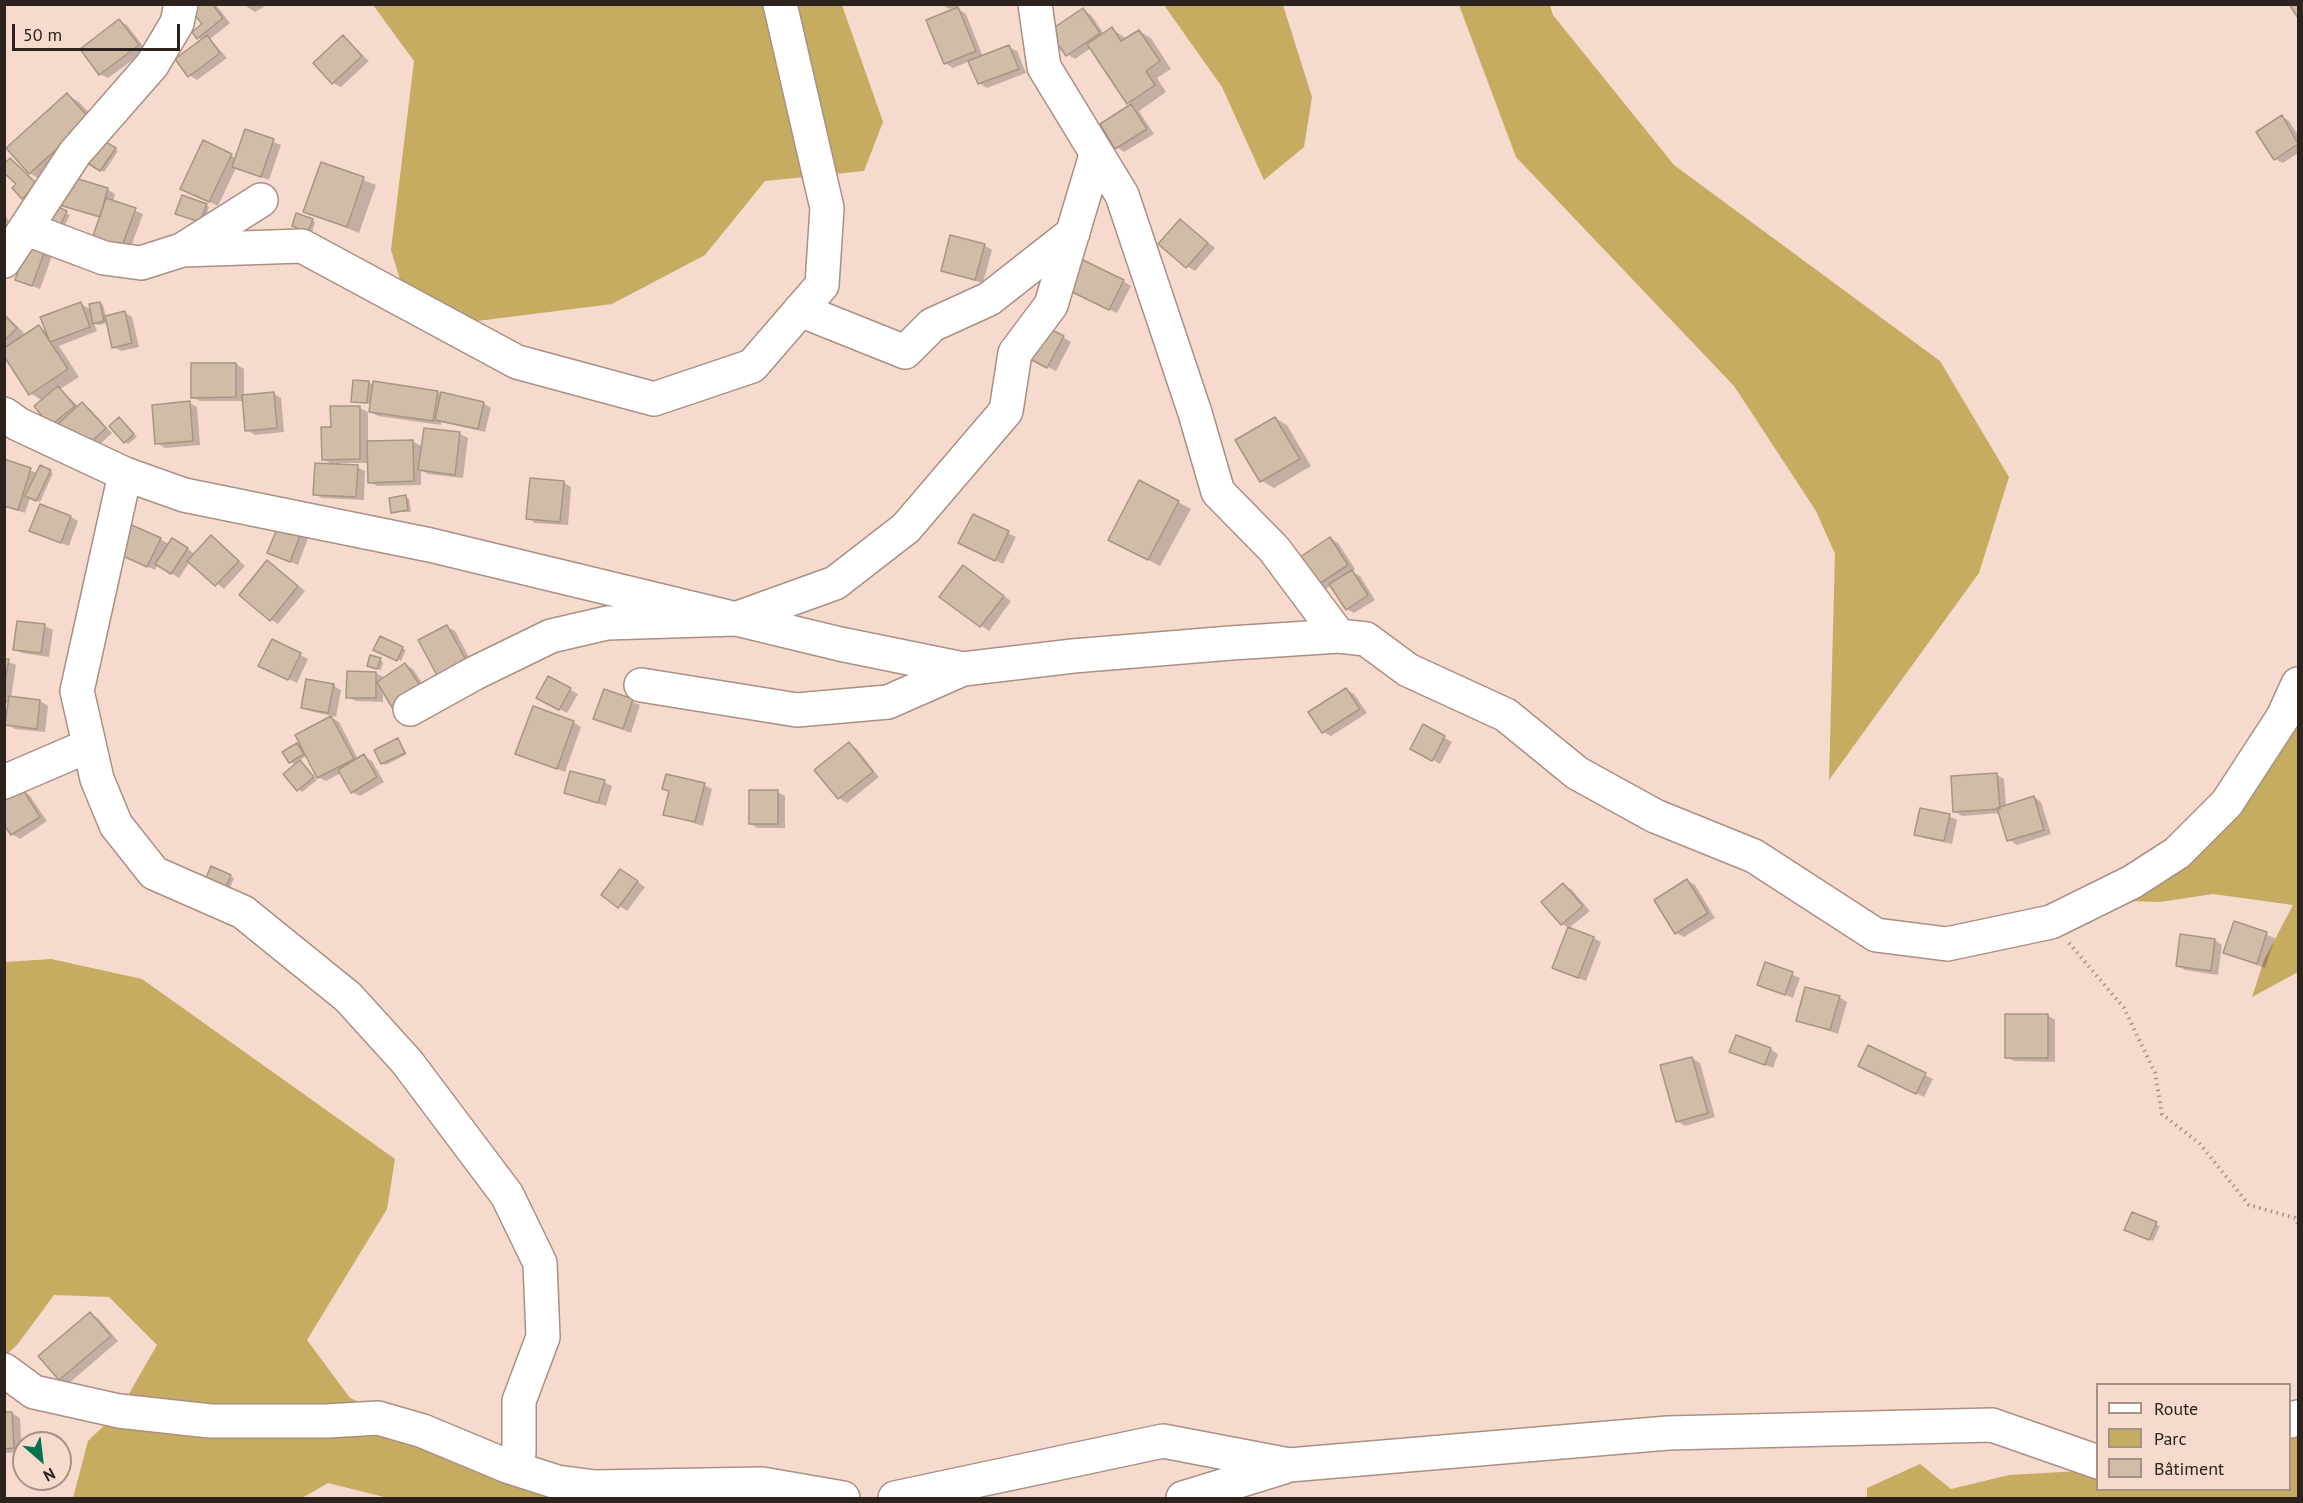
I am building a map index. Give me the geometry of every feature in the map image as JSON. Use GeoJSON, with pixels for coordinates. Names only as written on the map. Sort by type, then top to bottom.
{"type":"FeatureCollection","features":[{"type":"Feature","properties":{"kind":"street"},"geometry":{"type":"LineString","coordinates":[[4,261],[27,230],[75,153],[152,65],[177,23],[181,4]]}},
{"type":"Feature","properties":{"kind":"street"},"geometry":{"type":"LineString","coordinates":[[182,250],[302,246],[517,362],[654,399],[752,366],[822,285],[827,208],[780,4]]}},
{"type":"Feature","properties":{"kind":"street"},"geometry":{"type":"LineString","coordinates":[[1035,4],[1044,67],[1122,195],[1195,413],[1218,492],[1274,549],[1338,636]]}},
{"type":"Feature","properties":{"kind":"street"},"geometry":{"type":"LineString","coordinates":[[410,709],[474,673],[551,636],[607,623],[735,619],[835,583],[906,528],[1006,411],[1015,352],[1051,305],[1096,155]]}},
{"type":"Feature","properties":{"kind":"street"},"geometry":{"type":"LineString","coordinates":[[27,230],[104,258],[141,263],[182,250],[261,200]]}},
{"type":"Feature","properties":{"kind":"street"},"geometry":{"type":"LineString","coordinates":[[800,310],[905,352],[932,325],[989,299],[1073,233]]}},
{"type":"Feature","properties":{"kind":"street"},"geometry":{"type":"LineString","coordinates":[[4,414],[18,424],[125,474],[184,495],[430,545],[840,644],[963,669]]}},
{"type":"Feature","properties":{"kind":"street"},"geometry":{"type":"LineString","coordinates":[[125,474],[77,691],[97,779],[116,825],[154,873],[243,912],[348,997],[407,1062],[507,1195],[540,1263],[543,1337],[519,1401],[519,1453],[507,1466]]}},
{"type":"Feature","properties":{"kind":"street"},"geometry":{"type":"LineString","coordinates":[[641,685],[797,710],[888,702],[963,669],[1072,656],[1338,636],[1366,639],[1408,670],[1506,715],[1577,773],[1655,816],[1754,856],[1876,935],[1947,944],[2051,922],[2133,882],[2177,853],[2227,802],[2283,717],[2298,684]]}},
{"type":"Feature","properties":{"kind":"street"},"geometry":{"type":"LineString","coordinates":[[4,782],[88,746]]}},
{"type":"Feature","properties":{"kind":"street"},"geometry":{"type":"LineString","coordinates":[[4,1370],[34,1392],[119,1412],[210,1421],[327,1421],[378,1418],[423,1431],[507,1466],[557,1482],[595,1487],[762,1484],[843,1498]]}},
{"type":"Feature","properties":{"kind":"street"},"geometry":{"type":"LineString","coordinates":[[1183,1498],[1289,1465],[1668,1433],[1992,1425],[2096,1462]]}},
{"type":"Feature","properties":{"kind":"street"},"geometry":{"type":"LineString","coordinates":[[895,1498],[1163,1441],[1289,1465]]}},
{"type":"Feature","properties":{"kind":"path"},"geometry":{"type":"LineString","coordinates":[[2051,922],[2124,1008],[2155,1073],[2162,1114],[2200,1144],[2249,1205],[2295,1218],[2298,1224]]}},
{"type":"Feature","properties":{"kind":"green space"},"geometry":{"type":"Polygon","coordinates":[[[373,5],[842,5],[883,122],[864,171],[765,181],[705,255],[612,304],[454,324],[406,299],[391,250],[414,61],[373,5]]]}},
{"type":"Feature","properties":{"kind":"green space"},"geometry":{"type":"Polygon","coordinates":[[[1164,5],[1283,5],[1312,97],[1304,147],[1264,180],[1222,87],[1164,5]]]}},
{"type":"Feature","properties":{"kind":"green space"},"geometry":{"type":"Polygon","coordinates":[[[1459,5],[1550,5],[1553,15],[1674,165],[1940,361],[2009,477],[1979,573],[1829,780],[1835,554],[1816,511],[1734,386],[1516,157],[1459,5]]]}},
{"type":"Feature","properties":{"kind":"green space"},"geometry":{"type":"Polygon","coordinates":[[[2298,684],[2298,972],[2252,997],[2264,960],[2293,905],[2213,894],[2160,902],[2099,900],[2177,853],[2298,684]]]}},
{"type":"Feature","properties":{"kind":"green space"},"geometry":{"type":"Polygon","coordinates":[[[51,959],[142,979],[395,1159],[387,1209],[307,1340],[350,1398],[507,1466],[754,1498],[388,1498],[328,1483],[302,1498],[73,1498],[88,1441],[119,1411],[157,1345],[109,1297],[54,1295],[17,1345],[5,1356],[5,962],[51,959]]]}},
{"type":"Feature","properties":{"kind":"green space"},"geometry":{"type":"Polygon","coordinates":[[[2298,1426],[2298,1498],[1867,1498],[1867,1488],[1920,1464],[1951,1489],[2009,1475],[2096,1470],[2096,1491],[2291,1491],[2291,1431],[2298,1426]]]}},
{"type":"Feature","properties":{"kind":"building"},"geometry":{"type":"Polygon","coordinates":[[[212,4],[223,18],[197,39],[192,32],[202,24],[187,5],[212,4]]]}},
{"type":"Feature","properties":{"kind":"building"},"geometry":{"type":"Polygon","coordinates":[[[2289,4],[2298,4],[2298,18],[2289,4]]]}},
{"type":"Feature","properties":{"kind":"building"},"geometry":{"type":"Polygon","coordinates":[[[958,7],[976,51],[944,64],[926,20],[958,7]]]}},
{"type":"Feature","properties":{"kind":"building"},"geometry":{"type":"Polygon","coordinates":[[[1083,8],[1100,33],[1066,56],[1049,31],[1083,8]]]}},
{"type":"Feature","properties":{"kind":"building"},"geometry":{"type":"Polygon","coordinates":[[[119,19],[139,45],[99,75],[80,49],[119,19]]]}},
{"type":"Feature","properties":{"kind":"building"},"geometry":{"type":"Polygon","coordinates":[[[1112,27],[1121,41],[1139,30],[1160,61],[1146,71],[1155,85],[1127,104],[1087,44],[1112,27]]]}},
{"type":"Feature","properties":{"kind":"building"},"geometry":{"type":"Polygon","coordinates":[[[207,35],[220,53],[188,77],[175,59],[207,35]]]}},
{"type":"Feature","properties":{"kind":"building"},"geometry":{"type":"Polygon","coordinates":[[[343,35],[362,56],[332,84],[313,63],[343,35]]]}},
{"type":"Feature","properties":{"kind":"building"},"geometry":{"type":"Polygon","coordinates":[[[1009,45],[1019,69],[978,84],[968,61],[1009,45]]]}},
{"type":"Feature","properties":{"kind":"building"},"geometry":{"type":"Polygon","coordinates":[[[67,93],[90,119],[29,174],[6,148],[67,93]]]}},
{"type":"Feature","properties":{"kind":"building"},"geometry":{"type":"Polygon","coordinates":[[[1131,104],[1147,129],[1115,149],[1100,124],[1131,104]]]}},
{"type":"Feature","properties":{"kind":"building"},"geometry":{"type":"Polygon","coordinates":[[[2282,115],[2298,144],[2274,160],[2256,132],[2282,115]]]}},
{"type":"Feature","properties":{"kind":"building"},"geometry":{"type":"Polygon","coordinates":[[[245,129],[274,139],[261,177],[232,167],[245,129]]]}},
{"type":"Feature","properties":{"kind":"building"},"geometry":{"type":"Polygon","coordinates":[[[99,138],[116,148],[100,171],[84,161],[99,138]]]}},
{"type":"Feature","properties":{"kind":"building"},"geometry":{"type":"Polygon","coordinates":[[[203,140],[232,154],[209,202],[180,189],[203,140]]]}},
{"type":"Feature","properties":{"kind":"building"},"geometry":{"type":"Polygon","coordinates":[[[10,158],[37,184],[22,199],[12,188],[16,184],[4,173],[4,164],[10,158]]]}},
{"type":"Feature","properties":{"kind":"building"},"geometry":{"type":"Polygon","coordinates":[[[321,162],[364,177],[347,227],[303,212],[321,162]]]}},
{"type":"Feature","properties":{"kind":"building"},"geometry":{"type":"Polygon","coordinates":[[[65,175],[108,188],[100,217],[56,204],[65,175]]]}},
{"type":"Feature","properties":{"kind":"building"},"geometry":{"type":"Polygon","coordinates":[[[182,195],[207,204],[200,222],[175,214],[182,195]]]}},
{"type":"Feature","properties":{"kind":"building"},"geometry":{"type":"Polygon","coordinates":[[[106,198],[136,208],[121,249],[92,239],[106,198]]]}},
{"type":"Feature","properties":{"kind":"building"},"geometry":{"type":"Polygon","coordinates":[[[51,204],[67,211],[57,233],[41,226],[51,204]]]}},
{"type":"Feature","properties":{"kind":"building"},"geometry":{"type":"Polygon","coordinates":[[[296,213],[313,219],[308,232],[292,226],[296,213]]]}},
{"type":"Feature","properties":{"kind":"building"},"geometry":{"type":"Polygon","coordinates":[[[1180,219],[1208,243],[1186,268],[1158,244],[1180,219]]]}},
{"type":"Feature","properties":{"kind":"building"},"geometry":{"type":"Polygon","coordinates":[[[950,235],[985,244],[975,280],[941,271],[950,235]]]}},
{"type":"Feature","properties":{"kind":"building"},"geometry":{"type":"Polygon","coordinates":[[[31,236],[48,242],[32,286],[15,280],[31,236]]]}},
{"type":"Feature","properties":{"kind":"building"},"geometry":{"type":"Polygon","coordinates":[[[1081,259],[1124,280],[1109,310],[1066,289],[1081,259]]]}},
{"type":"Feature","properties":{"kind":"building"},"geometry":{"type":"Polygon","coordinates":[[[81,302],[90,327],[50,342],[40,317],[81,302]]]}},
{"type":"Feature","properties":{"kind":"building"},"geometry":{"type":"Polygon","coordinates":[[[100,302],[104,321],[93,324],[89,304],[100,302]]]}},
{"type":"Feature","properties":{"kind":"building"},"geometry":{"type":"Polygon","coordinates":[[[125,311],[132,343],[112,348],[105,316],[125,311]]]}},
{"type":"Feature","properties":{"kind":"building"},"geometry":{"type":"Polygon","coordinates":[[[4,315],[17,328],[4,341],[4,315]]]}},
{"type":"Feature","properties":{"kind":"building"},"geometry":{"type":"Polygon","coordinates":[[[39,325],[68,369],[29,395],[4,356],[4,348],[39,325]]]}},
{"type":"Feature","properties":{"kind":"building"},"geometry":{"type":"Polygon","coordinates":[[[1044,326],[1064,336],[1047,368],[1028,358],[1044,326]]]}},
{"type":"Feature","properties":{"kind":"building"},"geometry":{"type":"Polygon","coordinates":[[[191,363],[236,363],[236,397],[191,398],[191,363]]]}},
{"type":"Feature","properties":{"kind":"building"},"geometry":{"type":"Polygon","coordinates":[[[353,380],[369,381],[367,403],[351,402],[353,380]]]}},
{"type":"Feature","properties":{"kind":"building"},"geometry":{"type":"Polygon","coordinates":[[[373,381],[438,391],[433,421],[369,412],[373,381]]]}},
{"type":"Feature","properties":{"kind":"building"},"geometry":{"type":"Polygon","coordinates":[[[58,386],[75,406],[50,426],[34,406],[58,386]]]}},
{"type":"Feature","properties":{"kind":"building"},"geometry":{"type":"Polygon","coordinates":[[[274,392],[277,428],[245,431],[242,395],[274,392]]]}},
{"type":"Feature","properties":{"kind":"building"},"geometry":{"type":"Polygon","coordinates":[[[441,392],[484,402],[478,429],[435,420],[441,392]]]}},
{"type":"Feature","properties":{"kind":"building"},"geometry":{"type":"Polygon","coordinates":[[[190,401],[193,441],[155,444],[152,405],[190,401]]]}},
{"type":"Feature","properties":{"kind":"building"},"geometry":{"type":"Polygon","coordinates":[[[82,402],[106,428],[84,448],[59,423],[82,402]]]}},
{"type":"Feature","properties":{"kind":"building"},"geometry":{"type":"Polygon","coordinates":[[[330,406],[360,406],[360,459],[322,460],[321,427],[331,427],[330,406]]]}},
{"type":"Feature","properties":{"kind":"building"},"geometry":{"type":"Polygon","coordinates":[[[119,417],[134,434],[124,443],[109,426],[119,417]]]}},
{"type":"Feature","properties":{"kind":"building"},"geometry":{"type":"Polygon","coordinates":[[[1275,417],[1300,459],[1260,482],[1235,440],[1275,417]]]}},
{"type":"Feature","properties":{"kind":"building"},"geometry":{"type":"Polygon","coordinates":[[[424,428],[460,432],[455,475],[418,470],[424,428]]]}},
{"type":"Feature","properties":{"kind":"building"},"geometry":{"type":"Polygon","coordinates":[[[413,440],[414,481],[368,483],[367,441],[413,440]]]}},
{"type":"Feature","properties":{"kind":"building"},"geometry":{"type":"Polygon","coordinates":[[[4,459],[31,468],[18,510],[4,506],[4,459]]]}},
{"type":"Feature","properties":{"kind":"building"},"geometry":{"type":"Polygon","coordinates":[[[315,463],[358,465],[356,497],[313,495],[315,463]]]}},
{"type":"Feature","properties":{"kind":"building"},"geometry":{"type":"Polygon","coordinates":[[[40,465],[51,470],[36,501],[25,496],[40,465]]]}},
{"type":"Feature","properties":{"kind":"building"},"geometry":{"type":"Polygon","coordinates":[[[530,478],[564,481],[560,522],[526,519],[530,478]]]}},
{"type":"Feature","properties":{"kind":"building"},"geometry":{"type":"Polygon","coordinates":[[[1139,480],[1179,501],[1148,560],[1108,540],[1139,480]]]}},
{"type":"Feature","properties":{"kind":"building"},"geometry":{"type":"Polygon","coordinates":[[[406,495],[408,510],[391,513],[389,498],[406,495]]]}},
{"type":"Feature","properties":{"kind":"building"},"geometry":{"type":"Polygon","coordinates":[[[40,504],[71,516],[61,543],[29,531],[40,504]]]}},
{"type":"Feature","properties":{"kind":"building"},"geometry":{"type":"Polygon","coordinates":[[[973,514],[1009,531],[995,561],[958,543],[973,514]]]}},
{"type":"Feature","properties":{"kind":"building"},"geometry":{"type":"Polygon","coordinates":[[[125,522],[161,538],[147,567],[112,551],[125,522]]]}},
{"type":"Feature","properties":{"kind":"building"},"geometry":{"type":"Polygon","coordinates":[[[279,524],[301,533],[290,562],[267,553],[279,524]]]}},
{"type":"Feature","properties":{"kind":"building"},"geometry":{"type":"Polygon","coordinates":[[[211,535],[239,561],[215,586],[187,561],[211,535]]]}},
{"type":"Feature","properties":{"kind":"building"},"geometry":{"type":"Polygon","coordinates":[[[1330,537],[1348,565],[1316,586],[1297,559],[1330,537]]]}},
{"type":"Feature","properties":{"kind":"building"},"geometry":{"type":"Polygon","coordinates":[[[172,538],[188,548],[171,574],[155,564],[172,538]]]}},
{"type":"Feature","properties":{"kind":"building"},"geometry":{"type":"Polygon","coordinates":[[[267,560],[298,586],[270,621],[239,595],[267,560]]]}},
{"type":"Feature","properties":{"kind":"building"},"geometry":{"type":"Polygon","coordinates":[[[963,565],[1004,596],[980,627],[939,597],[963,565]]]}},
{"type":"Feature","properties":{"kind":"building"},"geometry":{"type":"Polygon","coordinates":[[[1352,570],[1368,595],[1346,610],[1329,584],[1352,570]]]}},
{"type":"Feature","properties":{"kind":"building"},"geometry":{"type":"Polygon","coordinates":[[[17,621],[45,624],[41,653],[13,650],[17,621]]]}},
{"type":"Feature","properties":{"kind":"building"},"geometry":{"type":"Polygon","coordinates":[[[447,625],[469,666],[440,681],[418,640],[447,625]]]}},
{"type":"Feature","properties":{"kind":"building"},"geometry":{"type":"Polygon","coordinates":[[[380,636],[403,647],[397,661],[373,650],[380,636]]]}},
{"type":"Feature","properties":{"kind":"building"},"geometry":{"type":"Polygon","coordinates":[[[272,639],[301,653],[288,680],[258,666],[272,639]]]}},
{"type":"Feature","properties":{"kind":"building"},"geometry":{"type":"Polygon","coordinates":[[[370,655],[381,658],[377,669],[367,666],[370,655]]]}},
{"type":"Feature","properties":{"kind":"building"},"geometry":{"type":"Polygon","coordinates":[[[4,659],[9,659],[4,687],[4,659]]]}},
{"type":"Feature","properties":{"kind":"building"},"geometry":{"type":"Polygon","coordinates":[[[405,663],[423,690],[393,709],[377,682],[405,663]]]}},
{"type":"Feature","properties":{"kind":"building"},"geometry":{"type":"Polygon","coordinates":[[[347,671],[376,672],[376,698],[346,698],[347,671]]]}},
{"type":"Feature","properties":{"kind":"building"},"geometry":{"type":"Polygon","coordinates":[[[548,676],[571,688],[559,710],[536,698],[548,676]]]}},
{"type":"Feature","properties":{"kind":"building"},"geometry":{"type":"Polygon","coordinates":[[[306,679],[334,684],[328,713],[301,708],[306,679]]]}},
{"type":"Feature","properties":{"kind":"building"},"geometry":{"type":"Polygon","coordinates":[[[1346,688],[1360,709],[1322,733],[1308,712],[1346,688]]]}},
{"type":"Feature","properties":{"kind":"building"},"geometry":{"type":"Polygon","coordinates":[[[604,689],[633,699],[623,729],[593,719],[604,689]]]}},
{"type":"Feature","properties":{"kind":"building"},"geometry":{"type":"Polygon","coordinates":[[[9,696],[40,700],[37,729],[5,725],[9,696]]]}},
{"type":"Feature","properties":{"kind":"building"},"geometry":{"type":"Polygon","coordinates":[[[533,706],[574,721],[557,769],[515,754],[533,706]]]}},
{"type":"Feature","properties":{"kind":"building"},"geometry":{"type":"Polygon","coordinates":[[[331,716],[354,759],[317,778],[295,735],[331,716]]]}},
{"type":"Feature","properties":{"kind":"building"},"geometry":{"type":"Polygon","coordinates":[[[1423,724],[1445,736],[1432,761],[1410,749],[1423,724]]]}},
{"type":"Feature","properties":{"kind":"building"},"geometry":{"type":"Polygon","coordinates":[[[398,738],[405,753],[381,764],[374,750],[398,738]]]}},
{"type":"Feature","properties":{"kind":"building"},"geometry":{"type":"Polygon","coordinates":[[[849,742],[873,772],[838,799],[814,770],[849,742]]]}},
{"type":"Feature","properties":{"kind":"building"},"geometry":{"type":"Polygon","coordinates":[[[297,743],[304,754],[289,763],[282,752],[297,743]]]}},
{"type":"Feature","properties":{"kind":"building"},"geometry":{"type":"Polygon","coordinates":[[[364,754],[377,777],[351,793],[338,770],[364,754]]]}},
{"type":"Feature","properties":{"kind":"building"},"geometry":{"type":"Polygon","coordinates":[[[300,760],[314,777],[297,791],[283,774],[300,760]]]}},
{"type":"Feature","properties":{"kind":"building"},"geometry":{"type":"Polygon","coordinates":[[[570,771],[605,780],[598,803],[564,793],[570,771]]]}},
{"type":"Feature","properties":{"kind":"building"},"geometry":{"type":"Polygon","coordinates":[[[1997,773],[2000,809],[1953,812],[1951,776],[1997,773]]]}},
{"type":"Feature","properties":{"kind":"building"},"geometry":{"type":"Polygon","coordinates":[[[666,774],[705,783],[695,822],[663,815],[669,791],[662,789],[666,774]]]}},
{"type":"Feature","properties":{"kind":"building"},"geometry":{"type":"Polygon","coordinates":[[[23,789],[40,817],[11,835],[4,825],[4,801],[23,789]]]}},
{"type":"Feature","properties":{"kind":"building"},"geometry":{"type":"Polygon","coordinates":[[[749,790],[778,790],[778,824],[749,824],[749,790]]]}},
{"type":"Feature","properties":{"kind":"building"},"geometry":{"type":"Polygon","coordinates":[[[2034,796],[2044,830],[2007,841],[1997,808],[2034,796]]]}},
{"type":"Feature","properties":{"kind":"building"},"geometry":{"type":"Polygon","coordinates":[[[1920,808],[1950,814],[1944,841],[1914,835],[1920,808]]]}},
{"type":"Feature","properties":{"kind":"building"},"geometry":{"type":"Polygon","coordinates":[[[211,866],[231,875],[225,889],[205,880],[211,866]]]}},
{"type":"Feature","properties":{"kind":"building"},"geometry":{"type":"Polygon","coordinates":[[[620,869],[638,881],[618,908],[601,895],[620,869]]]}},
{"type":"Feature","properties":{"kind":"building"},"geometry":{"type":"Polygon","coordinates":[[[1687,879],[1708,913],[1675,934],[1654,900],[1687,879]]]}},
{"type":"Feature","properties":{"kind":"building"},"geometry":{"type":"Polygon","coordinates":[[[1563,883],[1583,906],[1561,925],[1541,902],[1563,883]]]}},
{"type":"Feature","properties":{"kind":"building"},"geometry":{"type":"Polygon","coordinates":[[[2234,921],[2267,932],[2257,964],[2223,953],[2234,921]]]}},
{"type":"Feature","properties":{"kind":"building"},"geometry":{"type":"Polygon","coordinates":[[[1568,927],[1594,937],[1578,978],[1552,968],[1568,927]]]}},
{"type":"Feature","properties":{"kind":"building"},"geometry":{"type":"Polygon","coordinates":[[[2180,934],[2215,939],[2211,971],[2176,966],[2180,934]]]}},
{"type":"Feature","properties":{"kind":"building"},"geometry":{"type":"Polygon","coordinates":[[[1765,962],[1793,972],[1785,995],[1757,985],[1765,962]]]}},
{"type":"Feature","properties":{"kind":"building"},"geometry":{"type":"Polygon","coordinates":[[[1805,987],[1840,996],[1830,1030],[1796,1021],[1805,987]]]}},
{"type":"Feature","properties":{"kind":"building"},"geometry":{"type":"Polygon","coordinates":[[[2005,1014],[2048,1014],[2048,1058],[2005,1058],[2005,1014]]]}},
{"type":"Feature","properties":{"kind":"building"},"geometry":{"type":"Polygon","coordinates":[[[1736,1035],[1771,1048],[1765,1065],[1729,1052],[1736,1035]]]}},
{"type":"Feature","properties":{"kind":"building"},"geometry":{"type":"Polygon","coordinates":[[[1868,1045],[1926,1073],[1916,1094],[1858,1066],[1868,1045]]]}},
{"type":"Feature","properties":{"kind":"building"},"geometry":{"type":"Polygon","coordinates":[[[1692,1057],[1708,1113],[1676,1122],[1660,1065],[1692,1057]]]}},
{"type":"Feature","properties":{"kind":"building"},"geometry":{"type":"Polygon","coordinates":[[[2132,1212],[2157,1222],[2149,1240],[2124,1230],[2132,1212]]]}},
{"type":"Feature","properties":{"kind":"building"},"geometry":{"type":"Polygon","coordinates":[[[90,1312],[111,1336],[59,1380],[38,1356],[90,1312]]]}},
{"type":"Feature","properties":{"kind":"building"},"geometry":{"type":"Polygon","coordinates":[[[4,1412],[12,1412],[12,1448],[4,1449],[4,1412]]]}}]}
